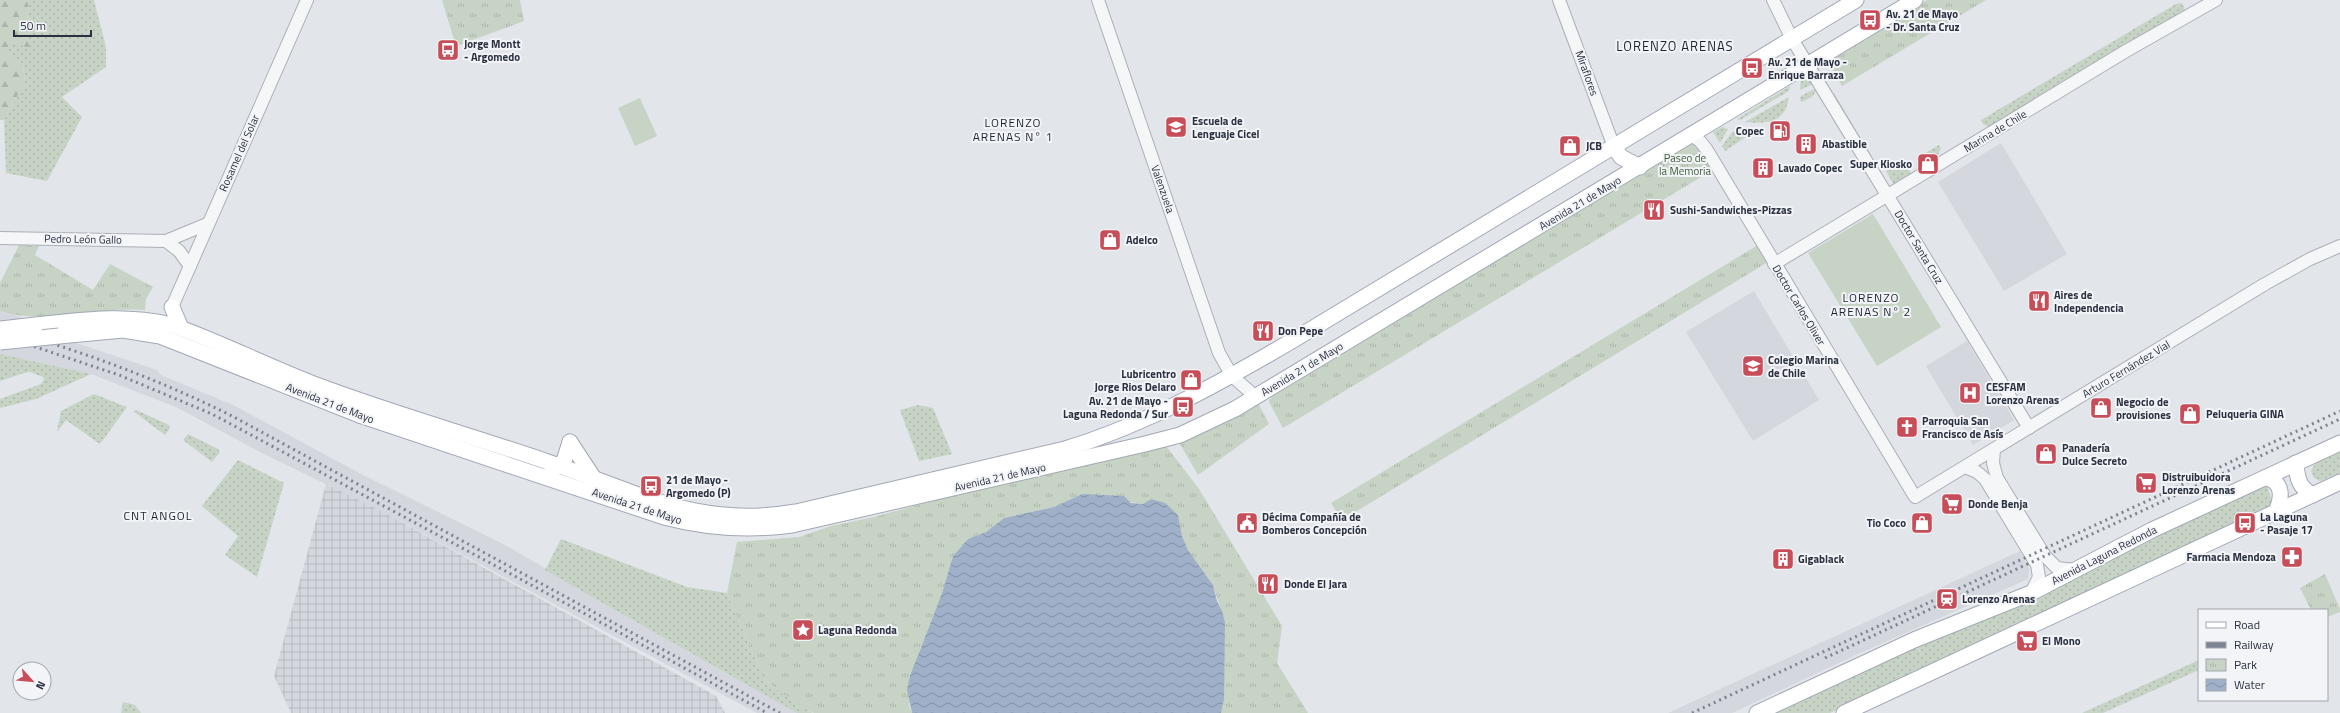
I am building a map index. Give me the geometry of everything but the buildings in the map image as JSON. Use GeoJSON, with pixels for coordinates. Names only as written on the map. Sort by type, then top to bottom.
{"type":"FeatureCollection","features":[{"type":"Feature","properties":{"kind":"main road","name":"Avenida 21 de Mayo"},"geometry":{"type":"LineString","coordinates":[[0,329],[117,317],[155,321],[181,328],[346,396],[559,466],[647,499],[701,514],[746,517],[781,514],[1079,444],[1204,391],[1232,376],[1856,0]]}},
{"type":"Feature","properties":{"kind":"main road","name":"Avenida 21 de Mayo"},"geometry":{"type":"LineString","coordinates":[[0,342],[123,330],[160,336],[356,414],[681,521],[724,527],[779,527],[819,520],[1168,438],[1205,425],[1256,397],[1916,0]]}},
{"type":"Feature","properties":{"kind":"main road"},"geometry":{"type":"LineString","coordinates":[[1614,146],[1621,157],[1640,167]]}},
{"type":"Feature","properties":{"kind":"main road"},"geometry":{"type":"LineString","coordinates":[[155,321],[164,316],[172,307],[181,328]]}},
{"type":"Feature","properties":{"kind":"main road"},"geometry":{"type":"LineString","coordinates":[[538,474],[551,471],[559,466],[566,456],[570,442],[595,480]]}},
{"type":"Feature","properties":{"kind":"main road","name":"Avenida Laguna Redonda"},"geometry":{"type":"LineString","coordinates":[[1757,713],[1920,637],[2031,593],[2152,530],[2340,443]]}},
{"type":"Feature","properties":{"kind":"main road"},"geometry":{"type":"LineString","coordinates":[[2296,463],[2299,482],[2304,489],[2313,495]]}},
{"type":"Feature","properties":{"kind":"main road"},"geometry":{"type":"LineString","coordinates":[[2266,478],[2274,480],[2280,489],[2281,501],[2276,512]]}},
{"type":"Feature","properties":{"kind":"main road"},"geometry":{"type":"LineString","coordinates":[[1844,713],[2340,482]]}},
{"type":"Feature","properties":{"kind":"street","name":"Rosamel del Solar"},"geometry":{"type":"LineString","coordinates":[[172,307],[207,224],[307,0]]}},
{"type":"Feature","properties":{"kind":"street","name":"Valenzuela"},"geometry":{"type":"LineString","coordinates":[[1098,0],[1219,353],[1232,376],[1256,397]]}},
{"type":"Feature","properties":{"kind":"street","name":"Miraflores"},"geometry":{"type":"LineString","coordinates":[[1560,0],[1614,146]]}},
{"type":"Feature","properties":{"kind":"street","name":"Doctor Santa Cruz"},"geometry":{"type":"LineString","coordinates":[[1773,0],[1792,39],[2029,428]]}},
{"type":"Feature","properties":{"kind":"street","name":"Marina de Chile"},"geometry":{"type":"LineString","coordinates":[[1774,264],[2126,51],[2216,0]]}},
{"type":"Feature","properties":{"kind":"street","name":"Doctor Carlos Oliver"},"geometry":{"type":"LineString","coordinates":[[1692,136],[1704,145],[1915,497]]}},
{"type":"Feature","properties":{"kind":"street","name":"Pedro León Gallo"},"geometry":{"type":"LineString","coordinates":[[0,238],[166,241],[207,224]]}},
{"type":"Feature","properties":{"kind":"street"},"geometry":{"type":"LineString","coordinates":[[166,241],[179,251],[190,266]]}},
{"type":"Feature","properties":{"kind":"street","name":"Arturo Fernández Vial"},"geometry":{"type":"LineString","coordinates":[[1915,497],[2265,284],[2310,259],[2340,246]]}},
{"type":"Feature","properties":{"kind":"street"},"geometry":{"type":"LineString","coordinates":[[1994,449],[1993,463],[1997,478],[2045,556],[2057,568],[2076,570]]}},
{"type":"Feature","properties":{"kind":"street"},"geometry":{"type":"LineString","coordinates":[[1965,467],[1977,472],[1988,483],[2038,565],[2039,577],[2031,593]]}},
{"type":"Feature","properties":{"kind":"shaded area"},"geometry":{"type":"Polygon","coordinates":[[[2001,143],[2067,254],[2004,291],[1938,182],[2001,143]]]}},
{"type":"Feature","properties":{"kind":"shaded area","name":"Colegio Marina de Chile"},"geometry":{"type":"Polygon","coordinates":[[[1754,291],[1819,400],[1753,441],[1686,332],[1754,291]]]}},
{"type":"Feature","properties":{"kind":"shaded area"},"geometry":{"type":"Polygon","coordinates":[[[0,311],[18,316],[70,341],[157,370],[161,375],[233,405],[363,475],[503,544],[797,713],[757,713],[383,512],[262,453],[178,408],[91,374],[0,354],[0,311]]]}},
{"type":"Feature","properties":{"kind":"shaded area","name":"CESFAM Lorenzo Arenas"},"geometry":{"type":"Polygon","coordinates":[[[1967,341],[2014,420],[1973,445],[1926,366],[1967,341]]]}},
{"type":"Feature","properties":{"kind":"shaded area"},"geometry":{"type":"Polygon","coordinates":[[[326,484],[383,512],[716,696],[725,713],[291,713],[274,676],[326,484]]]}},
{"type":"Feature","properties":{"kind":"shaded area"},"geometry":{"type":"Polygon","coordinates":[[[2020,551],[2029,569],[2028,579],[1858,654],[1732,713],[1668,713],[2020,551]]]}},
{"type":"Feature","properties":{"kind":"green space"},"geometry":{"type":"Polygon","coordinates":[[[0,0],[25,0],[28,3],[29,48],[12,42],[6,49],[12,59],[23,64],[25,82],[4,120],[0,120],[0,0]]]}},
{"type":"Feature","properties":{"kind":"green space"},"geometry":{"type":"Polygon","coordinates":[[[25,0],[94,0],[106,47],[106,67],[62,97],[82,117],[47,181],[6,173],[4,120],[25,82],[23,64],[12,59],[6,49],[12,42],[29,47],[28,3],[25,0]]]}},
{"type":"Feature","properties":{"kind":"green space"},"geometry":{"type":"Polygon","coordinates":[[[442,0],[520,0],[524,21],[456,46],[442,0]]]}},
{"type":"Feature","properties":{"kind":"green space"},"geometry":{"type":"Polygon","coordinates":[[[1927,0],[1986,0],[1842,86],[1827,61],[1927,0]]]}},
{"type":"Feature","properties":{"kind":"green space"},"geometry":{"type":"Polygon","coordinates":[[[2182,3],[2185,10],[1991,128],[1983,124],[1981,120],[2176,4],[2182,3]]]}},
{"type":"Feature","properties":{"kind":"green space"},"geometry":{"type":"Polygon","coordinates":[[[1811,71],[1817,82],[1800,90],[1801,77],[1811,71]]]}},
{"type":"Feature","properties":{"kind":"green space"},"geometry":{"type":"Polygon","coordinates":[[[1790,86],[1789,91],[1740,120],[1737,119],[1790,86]]]}},
{"type":"Feature","properties":{"kind":"green space"},"geometry":{"type":"Polygon","coordinates":[[[1818,87],[1813,96],[1802,102],[1800,100],[1801,96],[1818,87]]]}},
{"type":"Feature","properties":{"kind":"green space"},"geometry":{"type":"Polygon","coordinates":[[[1834,93],[1890,188],[1888,189],[1832,95],[1834,93]]]}},
{"type":"Feature","properties":{"kind":"green space"},"geometry":{"type":"Polygon","coordinates":[[[1789,97],[1784,112],[1774,120],[1761,123],[1745,122],[1789,97]]]}},
{"type":"Feature","properties":{"kind":"green space"},"geometry":{"type":"Polygon","coordinates":[[[640,98],[657,136],[635,146],[618,108],[640,98]]]}},
{"type":"Feature","properties":{"kind":"green space"},"geometry":{"type":"Polygon","coordinates":[[[1722,127],[1728,129],[1720,143],[1713,132],[1722,127]]]}},
{"type":"Feature","properties":{"kind":"green space"},"geometry":{"type":"Polygon","coordinates":[[[1733,131],[1746,137],[1725,151],[1722,146],[1733,131]]]}},
{"type":"Feature","properties":{"kind":"green space","name":"Paseo de la Memoria"},"geometry":{"type":"Polygon","coordinates":[[[1696,141],[1716,168],[1283,428],[1269,401],[1274,393],[1686,142],[1696,141]]]}},
{"type":"Feature","properties":{"kind":"green space"},"geometry":{"type":"Polygon","coordinates":[[[1939,145],[1941,148],[1937,157],[1925,164],[1920,156],[1939,145]]]}},
{"type":"Feature","properties":{"kind":"green space"},"geometry":{"type":"Polygon","coordinates":[[[1904,161],[1912,175],[1894,185],[1886,171],[1904,161]]]}},
{"type":"Feature","properties":{"kind":"green space"},"geometry":{"type":"Polygon","coordinates":[[[1873,214],[1941,327],[1877,366],[1808,253],[1873,214]]]}},
{"type":"Feature","properties":{"kind":"green space"},"geometry":{"type":"Polygon","coordinates":[[[19,245],[39,246],[35,255],[93,290],[110,264],[153,287],[146,299],[145,310],[108,311],[36,317],[0,311],[0,283],[19,245]]]}},
{"type":"Feature","properties":{"kind":"green space"},"geometry":{"type":"Polygon","coordinates":[[[1758,245],[1768,262],[1342,520],[1331,503],[1758,245]]]}},
{"type":"Feature","properties":{"kind":"green space"},"geometry":{"type":"Polygon","coordinates":[[[0,354],[91,374],[36,399],[0,408],[0,399],[41,384],[44,379],[43,377],[30,372],[0,381],[0,354]]]}},
{"type":"Feature","properties":{"kind":"green space"},"geometry":{"type":"Polygon","coordinates":[[[94,394],[127,407],[100,444],[66,420],[57,432],[61,411],[94,394]]]}},
{"type":"Feature","properties":{"kind":"green space"},"geometry":{"type":"Polygon","coordinates":[[[1258,403],[1269,424],[1198,475],[1180,444],[1182,440],[1258,403]]]}},
{"type":"Feature","properties":{"kind":"green space"},"geometry":{"type":"Polygon","coordinates":[[[918,405],[933,408],[952,454],[919,461],[900,410],[918,405]]]}},
{"type":"Feature","properties":{"kind":"green space"},"geometry":{"type":"Polygon","coordinates":[[[136,410],[169,425],[170,428],[165,435],[133,411],[136,410]]]}},
{"type":"Feature","properties":{"kind":"green space"},"geometry":{"type":"Polygon","coordinates":[[[188,434],[218,449],[220,452],[212,462],[183,440],[188,434]]]}},
{"type":"Feature","properties":{"kind":"green space"},"geometry":{"type":"Polygon","coordinates":[[[1157,446],[1167,447],[1199,489],[1282,626],[1277,663],[1308,713],[1221,713],[1225,622],[1213,585],[1188,550],[1182,536],[1178,515],[1151,499],[1143,504],[1082,494],[1054,507],[1004,518],[986,532],[968,539],[953,556],[942,593],[919,652],[909,706],[912,713],[814,713],[792,701],[764,679],[727,593],[737,542],[799,537],[831,526],[874,517],[1013,479],[1157,446]]]}},
{"type":"Feature","properties":{"kind":"green space"},"geometry":{"type":"Polygon","coordinates":[[[2340,450],[2340,473],[2320,481],[2314,478],[2311,471],[2317,460],[2340,450]]]}},
{"type":"Feature","properties":{"kind":"green space"},"geometry":{"type":"Polygon","coordinates":[[[238,460],[284,483],[257,577],[225,555],[238,536],[202,506],[238,460]]]}},
{"type":"Feature","properties":{"kind":"green space"},"geometry":{"type":"Polygon","coordinates":[[[2266,483],[2273,504],[1830,713],[1776,713],[1916,645],[1923,657],[1917,645],[2084,573],[2266,483]]]}},
{"type":"Feature","properties":{"kind":"green space"},"geometry":{"type":"Polygon","coordinates":[[[561,539],[687,587],[727,593],[764,679],[792,701],[813,713],[797,713],[545,570],[561,539]]]}},
{"type":"Feature","properties":{"kind":"green space"},"geometry":{"type":"Polygon","coordinates":[[[2325,574],[2340,612],[2328,617],[2328,609],[2310,609],[2300,588],[2325,574]]]}},
{"type":"Feature","properties":{"kind":"green space"},"geometry":{"type":"Polygon","coordinates":[[[2198,660],[2198,670],[2103,713],[2082,713],[2198,660]]]}},
{"type":"Feature","properties":{"kind":"green space"},"geometry":{"type":"Polygon","coordinates":[[[123,702],[135,705],[141,713],[121,713],[123,702]]]}},
{"type":"Feature","properties":{"kind":"water","name":"Laguna Redonda"},"geometry":{"type":"Polygon","coordinates":[[[1082,494],[1124,496],[1131,503],[1143,504],[1151,499],[1165,503],[1178,515],[1182,536],[1188,550],[1213,585],[1225,622],[1224,699],[1221,713],[912,713],[907,689],[910,676],[942,593],[953,556],[968,539],[986,532],[1004,518],[1054,507],[1082,494]]]}},
{"type":"Feature","properties":{"kind":"railway"},"geometry":{"type":"LineString","coordinates":[[0,328],[118,366],[204,402],[780,713]]}},
{"type":"Feature","properties":{"kind":"railway"},"geometry":{"type":"LineString","coordinates":[[0,335],[119,375],[212,414],[767,713]]}},
{"type":"Feature","properties":{"kind":"railway"},"geometry":{"type":"LineString","coordinates":[[1692,713],[2340,411]]}},
{"type":"Feature","properties":{"kind":"railway"},"geometry":{"type":"LineString","coordinates":[[1825,658],[2340,419]]}},
{"type":"Feature","properties":{"kind":"place","name":"Av. 21 de Mayo - Dr. Santa Cruz"},"geometry":{"type":"Point","coordinates":[1870,20]}},
{"type":"Feature","properties":{"kind":"place","name":"Jorge Montt - Argomedo"},"geometry":{"type":"Point","coordinates":[448,50]}},
{"type":"Feature","properties":{"kind":"place","name":"Av. 21 de Mayo - Enrique Barraza"},"geometry":{"type":"Point","coordinates":[1752,68]}},
{"type":"Feature","properties":{"kind":"place","name":"Escuela de Lenguaje Cicel"},"geometry":{"type":"Point","coordinates":[1176,127]}},
{"type":"Feature","properties":{"kind":"place","name":"Copec"},"geometry":{"type":"Point","coordinates":[1780,131]}},
{"type":"Feature","properties":{"kind":"place","name":"Abastible"},"geometry":{"type":"Point","coordinates":[1806,144]}},
{"type":"Feature","properties":{"kind":"place","name":"JCB"},"geometry":{"type":"Point","coordinates":[1570,146]}},
{"type":"Feature","properties":{"kind":"place","name":"Super Kiosko"},"geometry":{"type":"Point","coordinates":[1928,164]}},
{"type":"Feature","properties":{"kind":"place","name":"Lavado Copec"},"geometry":{"type":"Point","coordinates":[1763,168]}},
{"type":"Feature","properties":{"kind":"place","name":"Sushi-Sandwiches-Pizzas"},"geometry":{"type":"Point","coordinates":[1654,210]}},
{"type":"Feature","properties":{"kind":"place","name":"Adelco"},"geometry":{"type":"Point","coordinates":[1110,240]}},
{"type":"Feature","properties":{"kind":"place","name":"Aires de Independencia"},"geometry":{"type":"Point","coordinates":[2039,301]}},
{"type":"Feature","properties":{"kind":"place","name":"Don Pepe"},"geometry":{"type":"Point","coordinates":[1263,331]}},
{"type":"Feature","properties":{"kind":"place","name":"Colegio Marina de Chile"},"geometry":{"type":"Point","coordinates":[1753,366]}},
{"type":"Feature","properties":{"kind":"place","name":"Lubricentro Jorge Rios Delaro"},"geometry":{"type":"Point","coordinates":[1191,380]}},
{"type":"Feature","properties":{"kind":"place","name":"CESFAM Lorenzo Arenas"},"geometry":{"type":"Point","coordinates":[1970,393]}},
{"type":"Feature","properties":{"kind":"place","name":"Av. 21 de Mayo - Laguna Redonda / Sur"},"geometry":{"type":"Point","coordinates":[1183,407]}},
{"type":"Feature","properties":{"kind":"place","name":"Negocio de provisiones"},"geometry":{"type":"Point","coordinates":[2101,408]}},
{"type":"Feature","properties":{"kind":"place","name":"Peluqueria GINA"},"geometry":{"type":"Point","coordinates":[2190,414]}},
{"type":"Feature","properties":{"kind":"place","name":"Parroquia San Francisco de Asís"},"geometry":{"type":"Point","coordinates":[1907,427]}},
{"type":"Feature","properties":{"kind":"place","name":"Panadería Dulce Secreto"},"geometry":{"type":"Point","coordinates":[2046,454]}},
{"type":"Feature","properties":{"kind":"place","name":"Distruibuidora Lorenzo Arenas"},"geometry":{"type":"Point","coordinates":[2146,483]}},
{"type":"Feature","properties":{"kind":"place","name":"21 de Mayo - Argomedo (P)"},"geometry":{"type":"Point","coordinates":[651,486]}},
{"type":"Feature","properties":{"kind":"place","name":"Donde Benja"},"geometry":{"type":"Point","coordinates":[1952,504]}},
{"type":"Feature","properties":{"kind":"place","name":"Décima Compañía de Bomberos Concepción"},"geometry":{"type":"Point","coordinates":[1247,523]}},
{"type":"Feature","properties":{"kind":"place","name":"Tio Coco"},"geometry":{"type":"Point","coordinates":[1922,523]}},
{"type":"Feature","properties":{"kind":"place","name":"La Laguna - Pasaje 17"},"geometry":{"type":"Point","coordinates":[2245,523]}},
{"type":"Feature","properties":{"kind":"place","name":"Farmacia Mendoza"},"geometry":{"type":"Point","coordinates":[2292,557]}},
{"type":"Feature","properties":{"kind":"place","name":"Gigablack"},"geometry":{"type":"Point","coordinates":[1783,559]}},
{"type":"Feature","properties":{"kind":"place","name":"Donde El Jara"},"geometry":{"type":"Point","coordinates":[1268,584]}},
{"type":"Feature","properties":{"kind":"place","name":"Lorenzo Arenas"},"geometry":{"type":"Point","coordinates":[1947,599]}},
{"type":"Feature","properties":{"kind":"place","name":"Laguna Redonda"},"geometry":{"type":"Point","coordinates":[803,630]}},
{"type":"Feature","properties":{"kind":"place","name":"El Mono"},"geometry":{"type":"Point","coordinates":[2027,641]}},
{"type":"Feature","properties":{"kind":"district","name":"LORENZO ARENAS"},"geometry":{"type":"Point","coordinates":[1675,46]}},
{"type":"Feature","properties":{"kind":"district","name":"LORENZO ARENAS N° 1"},"geometry":{"type":"Point","coordinates":[1013,130]}},
{"type":"Feature","properties":{"kind":"district","name":"LORENZO ARENAS N° 2"},"geometry":{"type":"Point","coordinates":[1871,305]}},
{"type":"Feature","properties":{"kind":"district","name":"CNT ANGOL"},"geometry":{"type":"Point","coordinates":[158,516]}}]}
